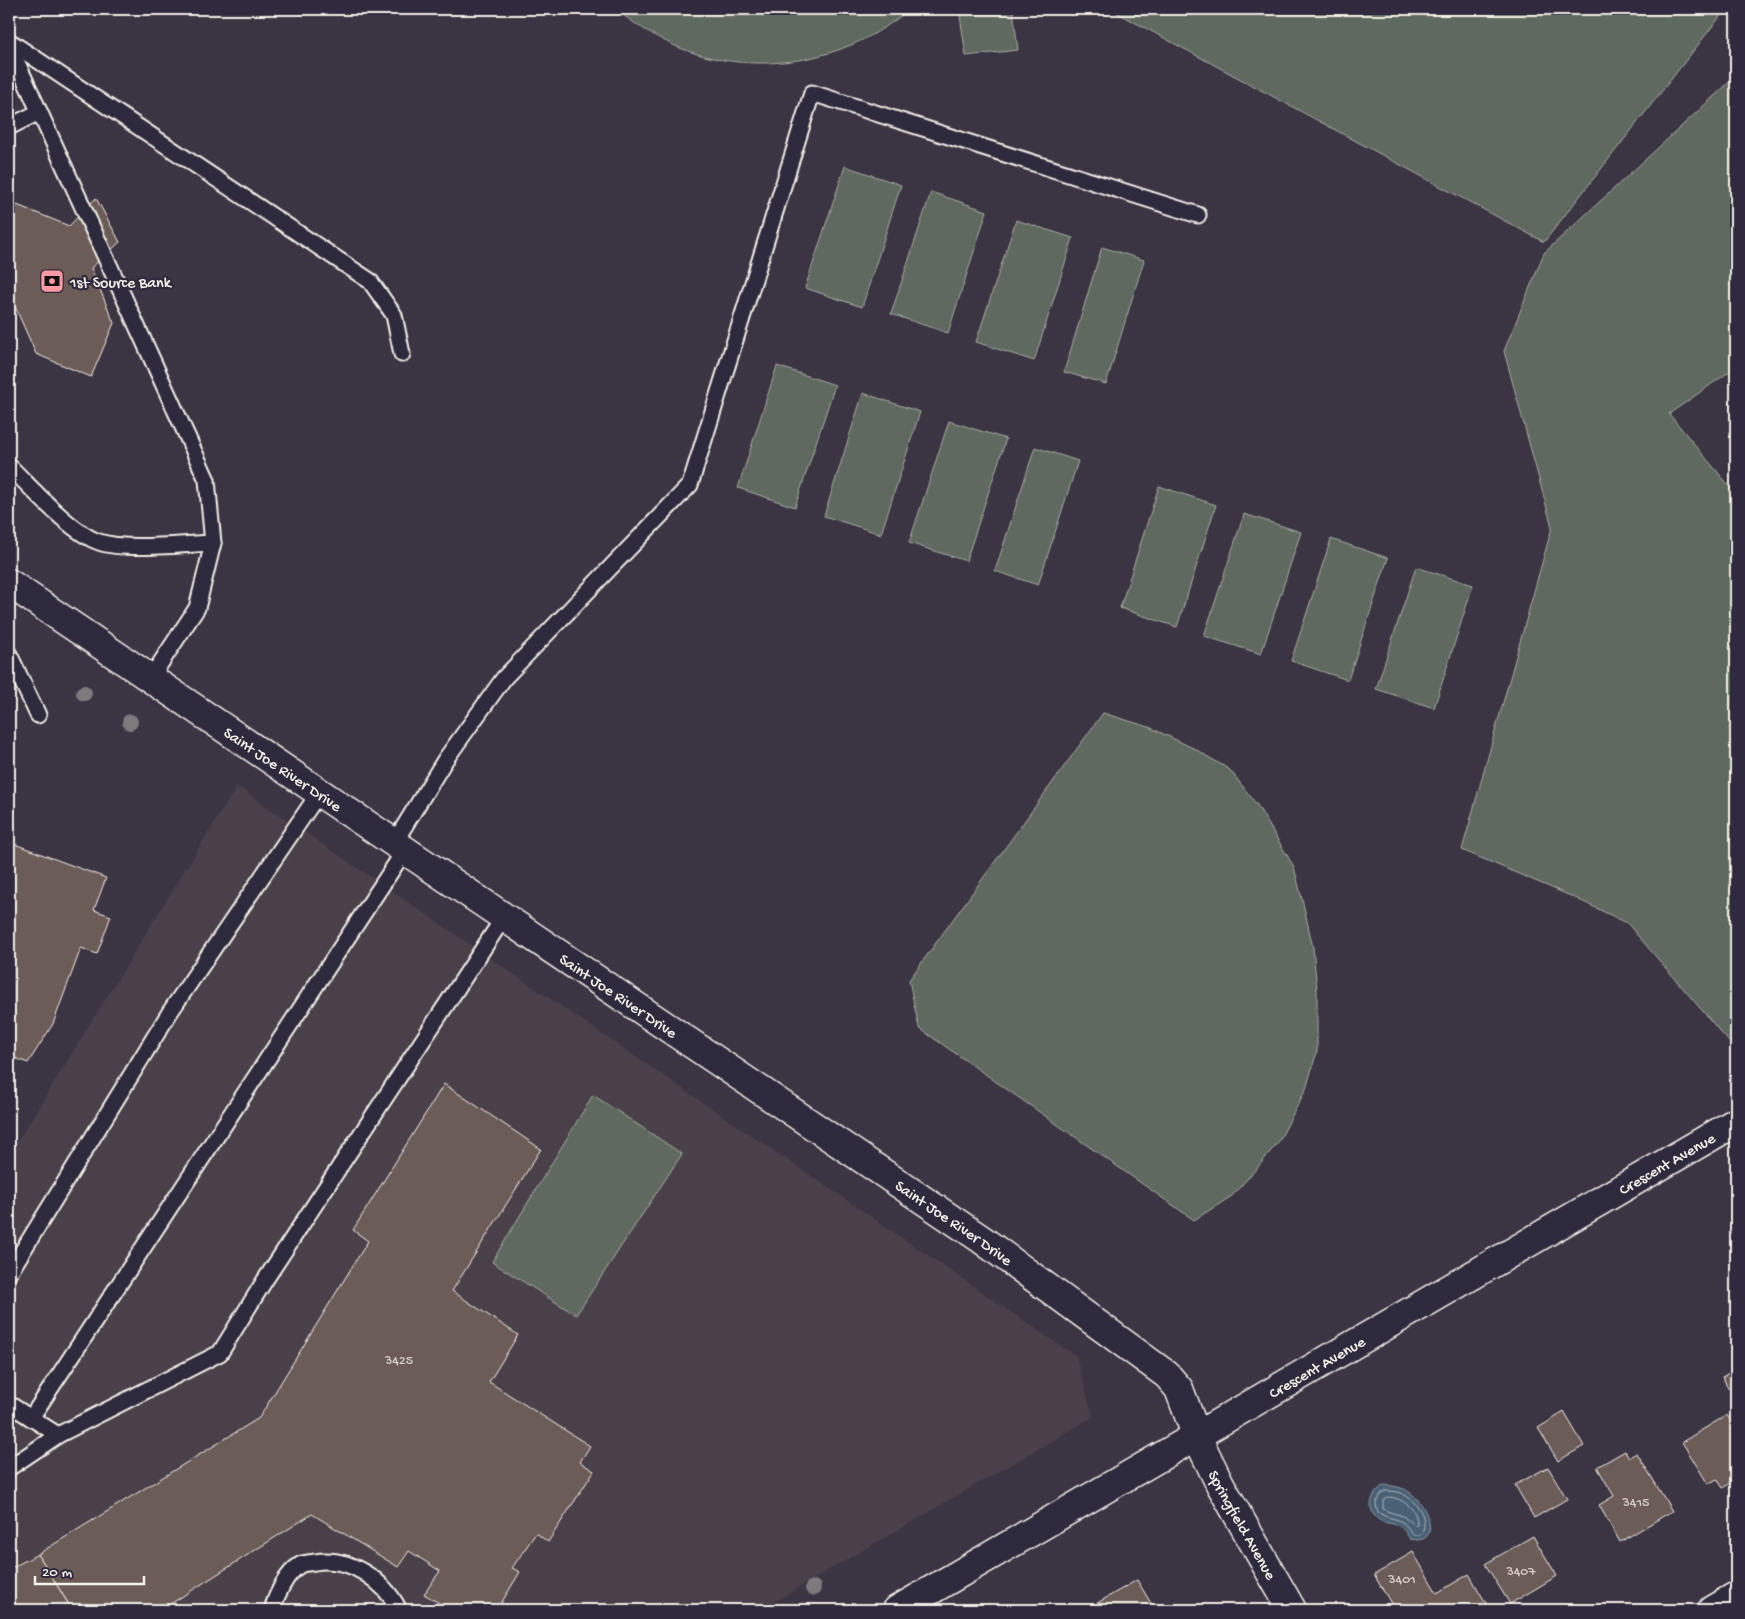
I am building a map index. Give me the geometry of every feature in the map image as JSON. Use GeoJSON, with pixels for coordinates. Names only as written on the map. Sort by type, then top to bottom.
{"type":"FeatureCollection","features":[{"type":"Feature","properties":{"kind":"main road","name":"Saint Joe River Drive"},"geometry":{"type":"LineString","coordinates":[[9,583],[981,1239],[1167,1375],[1179,1390],[1196,1436]]}},
{"type":"Feature","properties":{"kind":"main road","name":"Crescent Avenue"},"geometry":{"type":"LineString","coordinates":[[896,1610],[1736,1122]]}},
{"type":"Feature","properties":{"kind":"main road","name":"Springfield Avenue"},"geometry":{"type":"LineString","coordinates":[[1196,1436],[1220,1484],[1292,1610]]}},
{"type":"Feature","properties":{"kind":"main road"},"geometry":{"type":"LineString","coordinates":[[1712,1610],[1736,1596]]}},
{"type":"Feature","properties":{"kind":"lane"},"geometry":{"type":"LineString","coordinates":[[9,43],[207,480],[213,543],[197,608],[150,679]]}},
{"type":"Feature","properties":{"kind":"lane"},"geometry":{"type":"LineString","coordinates":[[9,43],[370,280],[394,315],[402,354]]}},
{"type":"Feature","properties":{"kind":"lane"},"geometry":{"type":"LineString","coordinates":[[31,1418],[399,846],[445,760],[504,678],[690,485],[812,93],[1198,215]]}},
{"type":"Feature","properties":{"kind":"lane"},"geometry":{"type":"LineString","coordinates":[[9,127],[40,112]]}},
{"type":"Feature","properties":{"kind":"lane"},"geometry":{"type":"LineString","coordinates":[[9,466],[72,527],[98,542],[126,546],[213,543]]}},
{"type":"Feature","properties":{"kind":"lane"},"geometry":{"type":"LineString","coordinates":[[9,654],[38,715]]}},
{"type":"Feature","properties":{"kind":"lane"},"geometry":{"type":"LineString","coordinates":[[9,1273],[170,1012],[319,793]]}},
{"type":"Feature","properties":{"kind":"lane"},"geometry":{"type":"LineString","coordinates":[[9,1468],[58,1435],[220,1353],[265,1280],[504,917]]}},
{"type":"Feature","properties":{"kind":"lane"},"geometry":{"type":"LineString","coordinates":[[9,1404],[58,1435]]}},
{"type":"Feature","properties":{"kind":"lane"},"geometry":{"type":"LineString","coordinates":[[272,1610],[281,1584],[300,1564],[326,1560],[352,1565],[374,1579],[392,1597],[399,1610]]}},
{"type":"Feature","properties":{"kind":"shaded area"},"geometry":{"type":"Polygon","coordinates":[[[237,786],[1076,1356],[1093,1417],[760,1610],[9,1610],[9,1155],[237,786]]]}},
{"type":"Feature","properties":{"kind":"green space"},"geometry":{"type":"Polygon","coordinates":[[[615,9],[909,9],[884,28],[857,43],[827,54],[765,63],[733,61],[702,55],[673,45],[615,9]]]}},
{"type":"Feature","properties":{"kind":"green space"},"geometry":{"type":"Polygon","coordinates":[[[959,9],[1013,9],[1018,50],[966,56],[959,9]]]}},
{"type":"Feature","properties":{"kind":"green space"},"geometry":{"type":"Polygon","coordinates":[[[1110,9],[1726,9],[1544,242],[1110,9]]]}},
{"type":"Feature","properties":{"kind":"green space"},"geometry":{"type":"Polygon","coordinates":[[[1736,76],[1736,367],[1669,414],[1736,494],[1736,1050],[1627,923],[1573,897],[1462,850],[1552,527],[1504,351],[1544,253],[1736,76]]]}},
{"type":"Feature","properties":{"kind":"green space"},"geometry":{"type":"Polygon","coordinates":[[[845,166],[901,185],[862,307],[805,288],[845,166]]]}},
{"type":"Feature","properties":{"kind":"green space"},"geometry":{"type":"Polygon","coordinates":[[[931,192],[987,211],[948,333],[891,314],[931,192]]]}},
{"type":"Feature","properties":{"kind":"green space"},"geometry":{"type":"Polygon","coordinates":[[[1016,220],[1073,238],[1034,361],[976,342],[1016,220]]]}},
{"type":"Feature","properties":{"kind":"green space"},"geometry":{"type":"Polygon","coordinates":[[[1102,247],[1144,260],[1106,384],[1064,372],[1102,247]]]}},
{"type":"Feature","properties":{"kind":"green space"},"geometry":{"type":"Polygon","coordinates":[[[777,366],[835,385],[795,507],[738,488],[777,366]]]}},
{"type":"Feature","properties":{"kind":"green space"},"geometry":{"type":"Polygon","coordinates":[[[863,393],[920,412],[881,534],[824,516],[863,393]]]}},
{"type":"Feature","properties":{"kind":"green space"},"geometry":{"type":"Polygon","coordinates":[[[949,421],[1006,439],[966,561],[909,543],[949,421]]]}},
{"type":"Feature","properties":{"kind":"green space"},"geometry":{"type":"Polygon","coordinates":[[[1035,447],[1078,461],[1038,585],[995,571],[1035,447]]]}},
{"type":"Feature","properties":{"kind":"green space"},"geometry":{"type":"Polygon","coordinates":[[[1159,486],[1216,505],[1177,627],[1120,608],[1159,486]]]}},
{"type":"Feature","properties":{"kind":"green space"},"geometry":{"type":"Polygon","coordinates":[[[1244,514],[1301,532],[1261,654],[1204,636],[1244,514]]]}},
{"type":"Feature","properties":{"kind":"green space"},"geometry":{"type":"Polygon","coordinates":[[[1331,539],[1388,558],[1348,680],[1291,661],[1331,539]]]}},
{"type":"Feature","properties":{"kind":"green space"},"geometry":{"type":"Polygon","coordinates":[[[1416,567],[1473,585],[1434,708],[1376,689],[1416,567]]]}},
{"type":"Feature","properties":{"kind":"green space"},"geometry":{"type":"Polygon","coordinates":[[[1103,713],[1149,727],[1195,749],[1230,770],[1257,805],[1294,867],[1313,948],[1317,990],[1317,1051],[1306,1089],[1279,1141],[1258,1167],[1232,1196],[1194,1220],[919,1028],[909,980],[1103,713]]]}},
{"type":"Feature","properties":{"kind":"green space"},"geometry":{"type":"Polygon","coordinates":[[[593,1095],[682,1154],[576,1315],[492,1262],[593,1095]]]}},
{"type":"Feature","properties":{"kind":"water"},"geometry":{"type":"Polygon","coordinates":[[[1384,1485],[1404,1489],[1420,1502],[1429,1521],[1430,1529],[1427,1536],[1421,1540],[1410,1539],[1403,1529],[1381,1521],[1372,1513],[1371,1503],[1373,1498],[1379,1488],[1384,1485]]]}},
{"type":"Feature","properties":{"kind":"building","name":"1st Source Bank"},"geometry":{"type":"Polygon","coordinates":[[[96,198],[120,242],[91,268],[114,323],[91,377],[36,354],[9,293],[9,225],[17,205],[69,226],[96,198]]]}},
{"type":"Feature","properties":{"kind":"building"},"geometry":{"type":"Polygon","coordinates":[[[9,842],[106,878],[94,910],[111,916],[97,954],[81,948],[53,1024],[28,1063],[9,1056],[9,842]]]}},
{"type":"Feature","properties":{"kind":"building"},"geometry":{"type":"Polygon","coordinates":[[[444,1084],[541,1149],[452,1291],[518,1335],[489,1382],[590,1446],[580,1462],[594,1471],[548,1542],[536,1533],[512,1568],[520,1572],[497,1610],[451,1610],[424,1594],[440,1571],[409,1551],[398,1567],[312,1514],[161,1610],[72,1610],[38,1554],[259,1418],[368,1241],[353,1230],[444,1084]]]}},
{"type":"Feature","properties":{"kind":"building"},"geometry":{"type":"Polygon","coordinates":[[[1736,1369],[1736,1400],[1722,1377],[1736,1369]]]}},
{"type":"Feature","properties":{"kind":"building"},"geometry":{"type":"Polygon","coordinates":[[[1564,1412],[1584,1446],[1558,1461],[1538,1428],[1564,1412]]]}},
{"type":"Feature","properties":{"kind":"building"},"geometry":{"type":"Polygon","coordinates":[[[1727,1415],[1736,1429],[1736,1479],[1723,1488],[1717,1479],[1708,1484],[1682,1442],[1727,1415]]]}},
{"type":"Feature","properties":{"kind":"building"},"geometry":{"type":"Polygon","coordinates":[[[1625,1451],[1629,1457],[1637,1453],[1672,1511],[1620,1542],[1599,1505],[1614,1496],[1597,1467],[1625,1451]]]}},
{"type":"Feature","properties":{"kind":"building"},"geometry":{"type":"Polygon","coordinates":[[[1548,1467],[1567,1499],[1534,1518],[1515,1485],[1548,1467]]]}},
{"type":"Feature","properties":{"kind":"building"},"geometry":{"type":"Polygon","coordinates":[[[1533,1536],[1557,1576],[1510,1604],[1485,1564],[1533,1536]]]}},
{"type":"Feature","properties":{"kind":"building"},"geometry":{"type":"Polygon","coordinates":[[[1413,1552],[1437,1593],[1469,1574],[1490,1610],[1395,1610],[1374,1575],[1413,1552]]]}},
{"type":"Feature","properties":{"kind":"building"},"geometry":{"type":"Polygon","coordinates":[[[38,1554],[72,1610],[9,1610],[9,1569],[38,1554]]]}},
{"type":"Feature","properties":{"kind":"building"},"geometry":{"type":"Polygon","coordinates":[[[1137,1580],[1155,1610],[1087,1610],[1087,1609],[1137,1580]]]}},
{"type":"Feature","properties":{"kind":"place","name":"1st Source Bank"},"geometry":{"type":"Point","coordinates":[52,281]}}]}
